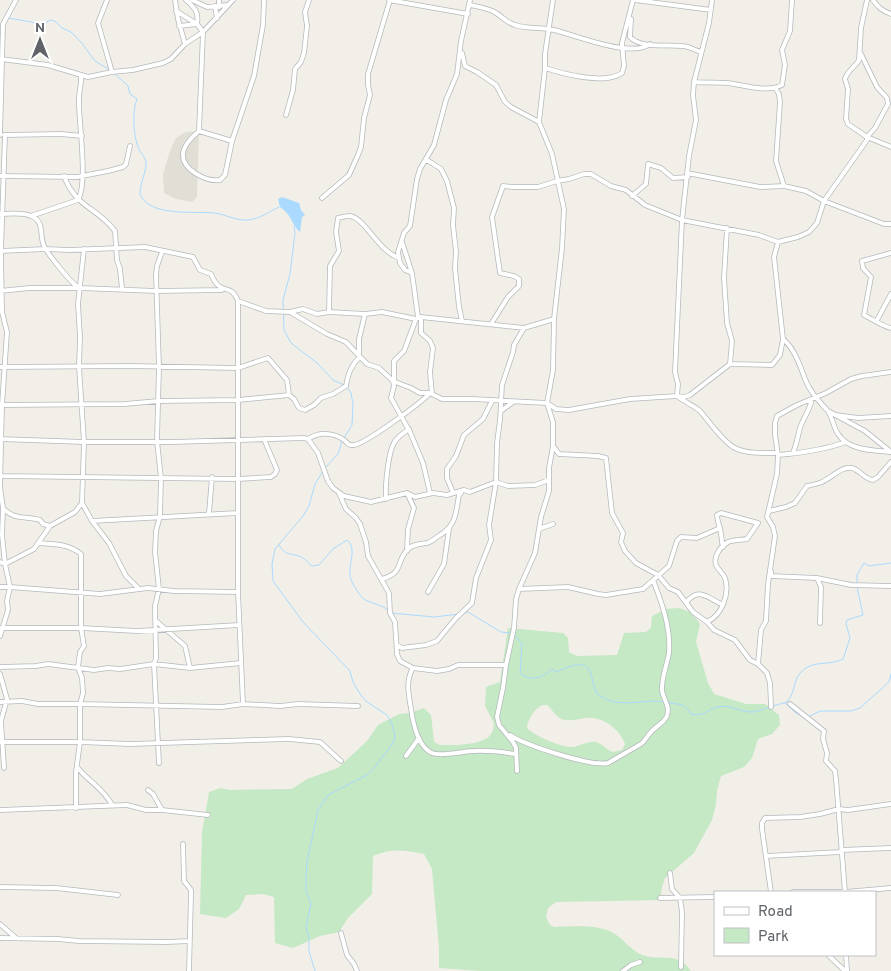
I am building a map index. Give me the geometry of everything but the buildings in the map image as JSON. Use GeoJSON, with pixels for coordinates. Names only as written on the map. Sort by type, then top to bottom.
{"type":"FeatureCollection","features":[{"type":"Feature","properties":{"kind":"street"},"geometry":{"type":"LineString","coordinates":[[0,636],[8,610],[7,601],[10,587],[2,563],[3,508],[0,498],[2,367],[7,332],[2,312],[0,251],[1,59],[3,24],[16,0]]}},
{"type":"Feature","properties":{"kind":"street"},"geometry":{"type":"LineString","coordinates":[[107,0],[98,23],[112,72]]}},
{"type":"Feature","properties":{"kind":"street"},"geometry":{"type":"LineString","coordinates":[[175,0],[184,44]]}},
{"type":"Feature","properties":{"kind":"street"},"geometry":{"type":"LineString","coordinates":[[186,0],[198,13],[198,24]]}},
{"type":"Feature","properties":{"kind":"street"},"geometry":{"type":"LineString","coordinates":[[192,0],[207,6],[219,7]]}},
{"type":"Feature","properties":{"kind":"street"},"geometry":{"type":"LineString","coordinates":[[218,0],[219,7]]}},
{"type":"Feature","properties":{"kind":"street"},"geometry":{"type":"LineString","coordinates":[[1,59],[48,65],[88,77],[133,70],[170,59],[184,44],[203,32],[233,0]]}},
{"type":"Feature","properties":{"kind":"street"},"geometry":{"type":"LineString","coordinates":[[176,11],[198,24],[203,32],[198,131],[191,138],[183,153],[184,162],[197,175],[212,181],[220,180],[224,175],[232,141],[254,76],[263,25],[264,0]]}},
{"type":"Feature","properties":{"kind":"street"},"geometry":{"type":"LineString","coordinates":[[286,115],[293,90],[295,69],[301,62],[304,53],[307,26],[305,12],[309,0]]}},
{"type":"Feature","properties":{"kind":"street"},"geometry":{"type":"LineString","coordinates":[[322,198],[349,175],[361,148],[364,118],[370,95],[368,74],[389,0],[468,14]]}},
{"type":"Feature","properties":{"kind":"street"},"geometry":{"type":"LineString","coordinates":[[517,771],[513,742],[497,720],[514,628],[519,589],[535,553],[549,490],[550,458],[553,446],[553,422],[547,403],[553,370],[554,319],[564,221],[563,203],[549,146],[539,122],[545,54],[554,0]]}},
{"type":"Feature","properties":{"kind":"street"},"geometry":{"type":"LineString","coordinates":[[545,68],[595,78],[616,77],[622,73],[624,66],[622,48],[634,0],[711,10]]}},
{"type":"Feature","properties":{"kind":"street"},"geometry":{"type":"LineString","coordinates":[[677,396],[678,384],[674,372],[682,220],[696,120],[694,82],[709,23],[712,0]]}},
{"type":"Feature","properties":{"kind":"street"},"geometry":{"type":"LineString","coordinates":[[694,82],[724,82],[776,88],[782,85],[785,65],[782,50],[790,31],[792,0]]}},
{"type":"Feature","properties":{"kind":"street"},"geometry":{"type":"LineString","coordinates":[[867,0],[861,28],[857,64],[849,71],[845,79],[848,89],[846,119],[848,124],[867,137],[891,147]]}},
{"type":"Feature","properties":{"kind":"street"},"geometry":{"type":"LineString","coordinates":[[873,0],[884,12],[891,14]]}},
{"type":"Feature","properties":{"kind":"street"},"geometry":{"type":"LineString","coordinates":[[412,273],[405,270],[400,263],[398,252],[404,233],[410,226],[420,169],[427,160],[438,132],[446,100],[457,74],[462,33],[470,2],[496,12],[503,20],[514,25],[532,29],[549,29],[603,45],[622,48],[642,48],[650,44]]}},
{"type":"Feature","properties":{"kind":"street"},"geometry":{"type":"LineString","coordinates":[[217,18],[215,6],[228,5]]}},
{"type":"Feature","properties":{"kind":"street"},"geometry":{"type":"LineString","coordinates":[[630,13],[630,36],[634,41],[662,46],[682,46],[701,52]]}},
{"type":"Feature","properties":{"kind":"street"},"geometry":{"type":"LineString","coordinates":[[179,26],[198,24]]}},
{"type":"Feature","properties":{"kind":"street"},"geometry":{"type":"LineString","coordinates":[[461,49],[465,66],[496,86],[505,102],[511,107],[539,122]]}},
{"type":"Feature","properties":{"kind":"street"},"geometry":{"type":"LineString","coordinates":[[491,324],[508,297],[518,286],[519,279],[500,273],[492,217],[503,186],[538,187],[557,181],[570,180],[584,174],[592,174],[612,186],[626,190],[646,205],[682,220],[759,234],[778,242],[809,232],[817,223],[824,201],[875,128],[889,103],[877,87],[860,50]]}},
{"type":"Feature","properties":{"kind":"street"},"geometry":{"type":"LineString","coordinates":[[78,200],[82,176],[82,136],[78,101],[82,83],[81,76]]}},
{"type":"Feature","properties":{"kind":"street"},"geometry":{"type":"LineString","coordinates":[[776,88],[780,102],[776,161],[784,186]]}},
{"type":"Feature","properties":{"kind":"street"},"geometry":{"type":"LineString","coordinates":[[198,131],[232,141]]}},
{"type":"Feature","properties":{"kind":"street"},"geometry":{"type":"LineString","coordinates":[[2,135],[61,134],[82,136]]}},
{"type":"Feature","properties":{"kind":"street"},"geometry":{"type":"LineString","coordinates":[[1,176],[82,176],[123,167],[126,164],[130,146]]}},
{"type":"Feature","properties":{"kind":"street"},"geometry":{"type":"LineString","coordinates":[[427,160],[441,169],[447,181],[454,208],[452,225],[456,252],[455,268],[458,307],[462,321]]}},
{"type":"Feature","properties":{"kind":"street"},"geometry":{"type":"LineString","coordinates":[[632,196],[646,184],[648,164],[660,168],[672,178],[687,175],[760,187],[784,186],[806,191],[824,201],[884,224],[891,224]]}},
{"type":"Feature","properties":{"kind":"street"},"geometry":{"type":"LineString","coordinates":[[64,176],[70,191],[78,200],[114,228],[116,260],[120,269],[122,289]]}},
{"type":"Feature","properties":{"kind":"street"},"geometry":{"type":"LineString","coordinates":[[0,214],[31,216],[78,200]]}},
{"type":"Feature","properties":{"kind":"street"},"geometry":{"type":"LineString","coordinates":[[31,216],[41,226],[42,240],[46,249],[71,281],[80,288]]}},
{"type":"Feature","properties":{"kind":"street"},"geometry":{"type":"LineString","coordinates":[[328,312],[330,266],[339,251],[336,232],[338,218],[349,216],[357,219],[386,251],[399,258]]}},
{"type":"Feature","properties":{"kind":"street"},"geometry":{"type":"LineString","coordinates":[[727,228],[724,278],[727,323],[732,341],[730,364]]}},
{"type":"Feature","properties":{"kind":"street"},"geometry":{"type":"LineString","coordinates":[[402,242],[414,282],[418,318],[422,333],[430,340],[433,348],[430,372],[431,393]]}},
{"type":"Feature","properties":{"kind":"street"},"geometry":{"type":"LineString","coordinates":[[290,312],[327,334],[346,342],[367,364],[383,370],[393,381],[420,393],[431,393],[442,399],[547,403],[556,409],[569,410],[630,399],[684,397],[690,395],[730,364],[772,365],[780,355],[783,339],[774,256],[778,242]]}},
{"type":"Feature","properties":{"kind":"street"},"geometry":{"type":"LineString","coordinates":[[0,251],[145,247],[193,257],[200,270],[211,274],[217,286],[221,289],[229,289],[235,294],[238,300],[237,513],[239,625],[243,704]]}},
{"type":"Feature","properties":{"kind":"street"},"geometry":{"type":"LineString","coordinates":[[84,249],[78,304],[79,367],[83,404],[84,442],[82,503],[92,521],[109,543],[126,576],[139,589]]}},
{"type":"Feature","properties":{"kind":"street"},"geometry":{"type":"LineString","coordinates":[[159,763],[154,664],[156,658],[155,606],[159,589],[155,552],[156,531],[160,516],[161,478],[157,441],[159,367],[156,292],[157,266],[162,252]]}},
{"type":"Feature","properties":{"kind":"street"},"geometry":{"type":"LineString","coordinates":[[891,253],[862,261],[863,268],[871,278],[864,315],[891,328]]}},
{"type":"Feature","properties":{"kind":"street"},"geometry":{"type":"LineString","coordinates":[[1,291],[29,288],[122,289],[156,292],[229,289]]}},
{"type":"Feature","properties":{"kind":"street"},"geometry":{"type":"LineString","coordinates":[[877,320],[891,294]]}},
{"type":"Feature","properties":{"kind":"street"},"geometry":{"type":"LineString","coordinates":[[238,300],[266,311],[290,312],[303,309],[317,314],[328,312],[364,314],[382,312],[418,318],[524,328],[554,319]]}},
{"type":"Feature","properties":{"kind":"street"},"geometry":{"type":"LineString","coordinates":[[2,367],[130,366],[238,368],[268,358],[286,380],[289,395],[294,399],[299,408],[308,409],[321,398],[333,394],[346,386],[353,363],[360,356],[359,339],[364,314]]}},
{"type":"Feature","properties":{"kind":"street"},"geometry":{"type":"LineString","coordinates":[[418,318],[404,351],[394,361],[394,386],[391,398],[409,429],[423,464],[430,493]]}},
{"type":"Feature","properties":{"kind":"street"},"geometry":{"type":"LineString","coordinates":[[397,645],[402,648],[426,645],[437,641],[456,618],[472,603],[476,578],[492,540],[489,525],[496,482],[496,449],[504,378],[514,352],[514,345],[524,328]]}},
{"type":"Feature","properties":{"kind":"street"},"geometry":{"type":"LineString","coordinates":[[0,331],[7,332]]}},
{"type":"Feature","properties":{"kind":"street"},"geometry":{"type":"LineString","coordinates":[[783,339],[788,343],[813,398],[832,418],[839,436],[846,442],[865,450],[891,452]]}},
{"type":"Feature","properties":{"kind":"street"},"geometry":{"type":"LineString","coordinates":[[758,664],[761,630],[766,621],[768,584],[775,536],[767,516],[777,474],[778,454],[775,435],[777,416],[851,379],[891,372]]}},
{"type":"Feature","properties":{"kind":"street"},"geometry":{"type":"LineString","coordinates":[[1,439],[84,442],[308,439],[315,435],[328,434],[344,440],[352,446],[368,439],[420,403],[431,393]]}},
{"type":"Feature","properties":{"kind":"street"},"geometry":{"type":"LineString","coordinates":[[1,405],[125,404],[158,401],[238,400],[289,395]]}},
{"type":"Feature","properties":{"kind":"street"},"geometry":{"type":"LineString","coordinates":[[677,396],[688,405],[698,409],[733,447],[751,452],[793,453],[820,450],[846,442]]}},
{"type":"Feature","properties":{"kind":"street"},"geometry":{"type":"LineString","coordinates":[[793,453],[798,441],[800,427],[808,413],[813,398]]}},
{"type":"Feature","properties":{"kind":"street"},"geometry":{"type":"LineString","coordinates":[[453,493],[447,478],[447,469],[456,456],[464,435],[483,418],[492,401]]}},
{"type":"Feature","properties":{"kind":"street"},"geometry":{"type":"LineString","coordinates":[[501,411],[513,401]]}},
{"type":"Feature","properties":{"kind":"street"},"geometry":{"type":"LineString","coordinates":[[827,411],[865,431],[891,452]]}},
{"type":"Feature","properties":{"kind":"street"},"geometry":{"type":"LineString","coordinates":[[833,414],[858,418],[891,416]]}},
{"type":"Feature","properties":{"kind":"street"},"geometry":{"type":"LineString","coordinates":[[386,498],[385,487],[392,448],[398,438],[409,429]]}},
{"type":"Feature","properties":{"kind":"street"},"geometry":{"type":"LineString","coordinates":[[0,476],[212,477],[237,479],[271,476],[277,470],[264,439]]}},
{"type":"Feature","properties":{"kind":"street"},"geometry":{"type":"LineString","coordinates":[[308,439],[318,453],[328,481],[333,488],[344,496],[371,502],[407,494],[415,497],[430,493],[448,495],[464,490],[470,492],[496,482],[508,486],[535,485],[549,480]]}},
{"type":"Feature","properties":{"kind":"street"},"geometry":{"type":"LineString","coordinates":[[553,446],[560,454],[606,458],[612,513],[623,533],[621,542],[625,551],[636,563],[658,575],[669,588],[678,592],[693,612],[707,622],[714,630],[735,640],[750,660],[758,664],[767,673],[770,683],[772,707]]}},
{"type":"Feature","properties":{"kind":"street"},"geometry":{"type":"LineString","coordinates":[[769,511],[795,503],[807,486],[820,483],[844,469],[855,469],[866,478],[873,480],[891,462]]}},
{"type":"Feature","properties":{"kind":"street"},"geometry":{"type":"LineString","coordinates":[[209,514],[212,477]]}},
{"type":"Feature","properties":{"kind":"street"},"geometry":{"type":"LineString","coordinates":[[428,592],[444,564],[449,529],[455,518],[459,495],[464,490]]}},
{"type":"Feature","properties":{"kind":"street"},"geometry":{"type":"LineString","coordinates":[[338,491],[346,509],[360,524],[368,556],[390,593],[390,612],[395,622],[397,654],[400,661],[413,668],[437,670],[450,669],[458,665],[506,665]]}},
{"type":"Feature","properties":{"kind":"street"},"geometry":{"type":"LineString","coordinates":[[382,579],[396,573],[407,551],[408,529],[414,508],[407,494]]}},
{"type":"Feature","properties":{"kind":"street"},"geometry":{"type":"LineString","coordinates":[[2,563],[34,549],[50,526],[75,512],[82,503]]}},
{"type":"Feature","properties":{"kind":"street"},"geometry":{"type":"LineString","coordinates":[[3,508],[8,514],[15,517],[40,520],[43,524],[50,526]]}},
{"type":"Feature","properties":{"kind":"street"},"geometry":{"type":"LineString","coordinates":[[92,521],[237,513]]}},
{"type":"Feature","properties":{"kind":"street"},"geometry":{"type":"LineString","coordinates":[[707,622],[714,618],[723,605],[726,594],[725,577],[716,564],[716,556],[729,542],[747,539],[758,523],[721,513],[717,515],[716,519],[720,528],[720,539],[723,547]]}},
{"type":"Feature","properties":{"kind":"street"},"geometry":{"type":"LineString","coordinates":[[540,529],[553,524]]}},
{"type":"Feature","properties":{"kind":"street"},"geometry":{"type":"LineString","coordinates":[[773,527],[771,576],[817,578],[851,585],[891,586]]}},
{"type":"Feature","properties":{"kind":"street"},"geometry":{"type":"LineString","coordinates":[[519,589],[568,587],[606,595],[643,589],[669,566],[677,541],[682,537],[697,538],[720,528]]}},
{"type":"Feature","properties":{"kind":"street"},"geometry":{"type":"LineString","coordinates":[[407,551],[415,545],[432,541],[449,529]]}},
{"type":"Feature","properties":{"kind":"street"},"geometry":{"type":"LineString","coordinates":[[38,543],[62,545],[74,549],[81,554],[81,628],[84,646],[80,652],[78,667],[82,678],[83,693],[80,704],[76,808]]}},
{"type":"Feature","properties":{"kind":"street"},"geometry":{"type":"LineString","coordinates":[[817,578],[821,587],[820,623]]}},
{"type":"Feature","properties":{"kind":"street"},"geometry":{"type":"LineString","coordinates":[[506,733],[519,741],[536,747],[591,762],[607,763],[640,745],[655,727],[665,720],[668,703],[662,691],[669,653],[668,630],[664,609],[653,580]]}},
{"type":"Feature","properties":{"kind":"street"},"geometry":{"type":"LineString","coordinates":[[0,587],[100,594],[139,589],[238,592]]}},
{"type":"Feature","properties":{"kind":"street"},"geometry":{"type":"LineString","coordinates":[[686,604],[690,596],[703,594],[723,605]]}},
{"type":"Feature","properties":{"kind":"street"},"geometry":{"type":"LineString","coordinates":[[156,620],[185,646],[190,668]]}},
{"type":"Feature","properties":{"kind":"street"},"geometry":{"type":"LineString","coordinates":[[1,628],[81,628],[155,631],[239,625]]}},
{"type":"Feature","properties":{"kind":"street"},"geometry":{"type":"LineString","coordinates":[[0,667],[48,664],[94,670],[120,669],[154,664],[190,668],[241,663]]}},
{"type":"Feature","properties":{"kind":"street"},"geometry":{"type":"LineString","coordinates":[[413,668],[408,677],[408,687],[414,722],[419,738],[429,751],[435,754],[494,750],[516,754]]}},
{"type":"Feature","properties":{"kind":"street"},"geometry":{"type":"LineString","coordinates":[[0,674],[7,699],[2,702]]}},
{"type":"Feature","properties":{"kind":"street"},"geometry":{"type":"LineString","coordinates":[[2,702],[222,707],[243,704],[358,706]]}},
{"type":"Feature","properties":{"kind":"street"},"geometry":{"type":"LineString","coordinates":[[2,702],[1,742],[4,768]]}},
{"type":"Feature","properties":{"kind":"street"},"geometry":{"type":"LineString","coordinates":[[790,704],[824,731],[823,739],[827,753],[826,761],[835,772],[845,891]]}},
{"type":"Feature","properties":{"kind":"street"},"geometry":{"type":"LineString","coordinates":[[406,756],[419,738]]}},
{"type":"Feature","properties":{"kind":"street"},"geometry":{"type":"LineString","coordinates":[[1,742],[130,744],[296,739],[320,742],[341,761]]}},
{"type":"Feature","properties":{"kind":"street"},"geometry":{"type":"LineString","coordinates":[[77,767],[106,794],[112,805]]}},
{"type":"Feature","properties":{"kind":"street"},"geometry":{"type":"LineString","coordinates":[[148,790],[153,794],[162,810]]}},
{"type":"Feature","properties":{"kind":"street"},"geometry":{"type":"LineString","coordinates":[[771,891],[762,829],[762,823],[765,818],[820,814],[839,809],[855,809],[891,804]]}},
{"type":"Feature","properties":{"kind":"street"},"geometry":{"type":"LineString","coordinates":[[0,810],[127,805],[146,810],[208,815]]}},
{"type":"Feature","properties":{"kind":"street"},"geometry":{"type":"LineString","coordinates":[[183,844],[184,881],[191,890],[189,971]]}},
{"type":"Feature","properties":{"kind":"street"},"geometry":{"type":"LineString","coordinates":[[766,856],[891,848]]}},
{"type":"Feature","properties":{"kind":"street"},"geometry":{"type":"LineString","coordinates":[[670,873],[672,889],[680,898],[682,912],[681,967]]}},
{"type":"Feature","properties":{"kind":"street"},"geometry":{"type":"LineString","coordinates":[[0,887],[56,888],[118,895]]}},
{"type":"Feature","properties":{"kind":"street"},"geometry":{"type":"LineString","coordinates":[[856,891],[891,888]]}},
{"type":"Feature","properties":{"kind":"street"},"geometry":{"type":"LineString","coordinates":[[660,898],[714,897]]}},
{"type":"Feature","properties":{"kind":"street"},"geometry":{"type":"LineString","coordinates":[[0,924],[16,938]]}},
{"type":"Feature","properties":{"kind":"street"},"geometry":{"type":"LineString","coordinates":[[341,933],[346,955],[357,971]]}},
{"type":"Feature","properties":{"kind":"street"},"geometry":{"type":"LineString","coordinates":[[0,938],[79,941],[190,941]]}},
{"type":"Feature","properties":{"kind":"street"},"geometry":{"type":"LineString","coordinates":[[829,956],[846,971]]}},
{"type":"Feature","properties":{"kind":"street"},"geometry":{"type":"LineString","coordinates":[[846,956],[846,971]]}},
{"type":"Feature","properties":{"kind":"street"},"geometry":{"type":"LineString","coordinates":[[624,971],[631,965],[640,962]]}},
{"type":"Feature","properties":{"kind":"shaded area"},"geometry":{"type":"Polygon","coordinates":[[[199,131],[197,197],[192,202],[176,199],[164,193],[163,174],[170,151],[176,138],[186,132],[199,131]]]}},
{"type":"Feature","properties":{"kind":"green space"},"geometry":{"type":"Polygon","coordinates":[[[679,608],[691,612],[700,624],[696,642],[708,683],[714,694],[746,704],[765,704],[779,715],[780,725],[772,734],[758,739],[752,758],[744,767],[721,776],[712,820],[694,853],[665,878],[660,900],[556,902],[548,908],[546,917],[550,925],[554,927],[585,926],[601,928],[615,934],[642,955],[674,959],[686,965],[691,971],[481,971],[439,968],[432,869],[424,854],[404,851],[392,851],[373,856],[372,894],[348,918],[339,932],[320,936],[293,948],[275,943],[274,897],[263,894],[246,895],[239,909],[226,918],[200,914],[202,832],[209,792],[220,788],[230,790],[292,789],[307,779],[338,768],[367,741],[378,725],[399,714],[410,713],[424,708],[431,715],[434,742],[440,745],[475,743],[488,738],[493,731],[494,723],[485,706],[486,687],[500,682],[508,628],[563,633],[568,638],[569,652],[577,656],[617,655],[624,633],[646,632],[651,628],[652,616],[666,609],[679,608]],[[542,705],[536,709],[527,728],[542,738],[568,747],[596,742],[613,752],[622,750],[625,744],[619,733],[604,721],[591,718],[562,719],[547,705],[542,705]]]}},
{"type":"Feature","properties":{"kind":"water"},"geometry":{"type":"Polygon","coordinates":[[[282,197],[299,203],[305,215],[302,217],[300,232],[287,213],[280,207],[278,199],[282,197]]]}},
{"type":"Feature","properties":{"kind":"waterway"},"geometry":{"type":"LineString","coordinates":[[8,18],[43,24],[50,20],[55,21],[62,28],[71,32],[95,61],[110,70]]}},
{"type":"Feature","properties":{"kind":"waterway"},"geometry":{"type":"LineString","coordinates":[[115,74],[128,86],[130,94],[137,99],[134,110],[134,131],[137,144],[146,161],[140,194],[145,201],[162,210],[214,213],[244,220],[256,218],[279,207]]}},
{"type":"Feature","properties":{"kind":"waterway"},"geometry":{"type":"LineString","coordinates":[[294,226],[295,233],[290,274],[283,300],[284,330],[291,343],[317,363],[333,380],[344,385]]}},
{"type":"Feature","properties":{"kind":"waterway"},"geometry":{"type":"LineString","coordinates":[[326,467],[338,454],[342,441],[352,425],[353,404],[351,393],[347,387]]}},
{"type":"Feature","properties":{"kind":"waterway"},"geometry":{"type":"LineString","coordinates":[[315,971],[309,951],[309,938],[306,927],[311,904],[306,891],[306,878],[307,862],[318,810],[328,795],[367,775],[393,743],[395,736],[387,715],[367,702],[360,694],[353,682],[350,671],[303,622],[273,581],[272,564],[275,549],[303,516],[309,506],[315,484],[323,471]]}},
{"type":"Feature","properties":{"kind":"waterway"},"geometry":{"type":"LineString","coordinates":[[279,545],[284,552],[300,556],[312,566],[319,565],[333,549],[347,540],[352,547],[350,574],[354,585],[363,598],[388,610]]}},
{"type":"Feature","properties":{"kind":"waterway"},"geometry":{"type":"LineString","coordinates":[[857,583],[857,575],[864,563],[869,566],[891,563]]}},
{"type":"Feature","properties":{"kind":"waterway"},"geometry":{"type":"LineString","coordinates":[[773,706],[787,702],[795,682],[803,670],[814,665],[843,659],[850,638],[846,624],[847,620],[863,615],[857,587]]}},
{"type":"Feature","properties":{"kind":"waterway"},"geometry":{"type":"LineString","coordinates":[[463,613],[468,612],[501,632],[511,633]]}},
{"type":"Feature","properties":{"kind":"waterway"},"geometry":{"type":"LineString","coordinates":[[391,613],[434,617],[459,614]]}},
{"type":"Feature","properties":{"kind":"waterway"},"geometry":{"type":"LineString","coordinates":[[514,634],[522,644],[520,673],[524,676],[537,678],[552,669],[556,672],[570,666],[580,665],[585,666],[591,674],[597,694],[608,700],[622,703],[665,702]]}},
{"type":"Feature","properties":{"kind":"waterway"},"geometry":{"type":"LineString","coordinates":[[808,717],[820,711],[851,711],[860,708],[889,682],[891,674]]}},
{"type":"Feature","properties":{"kind":"waterway"},"geometry":{"type":"LineString","coordinates":[[669,703],[682,705],[691,714],[696,715],[722,706],[749,712],[769,707]]}},
{"type":"Feature","properties":{"kind":"waterway"},"geometry":{"type":"LineString","coordinates":[[785,703],[796,713],[804,717]]}}]}
